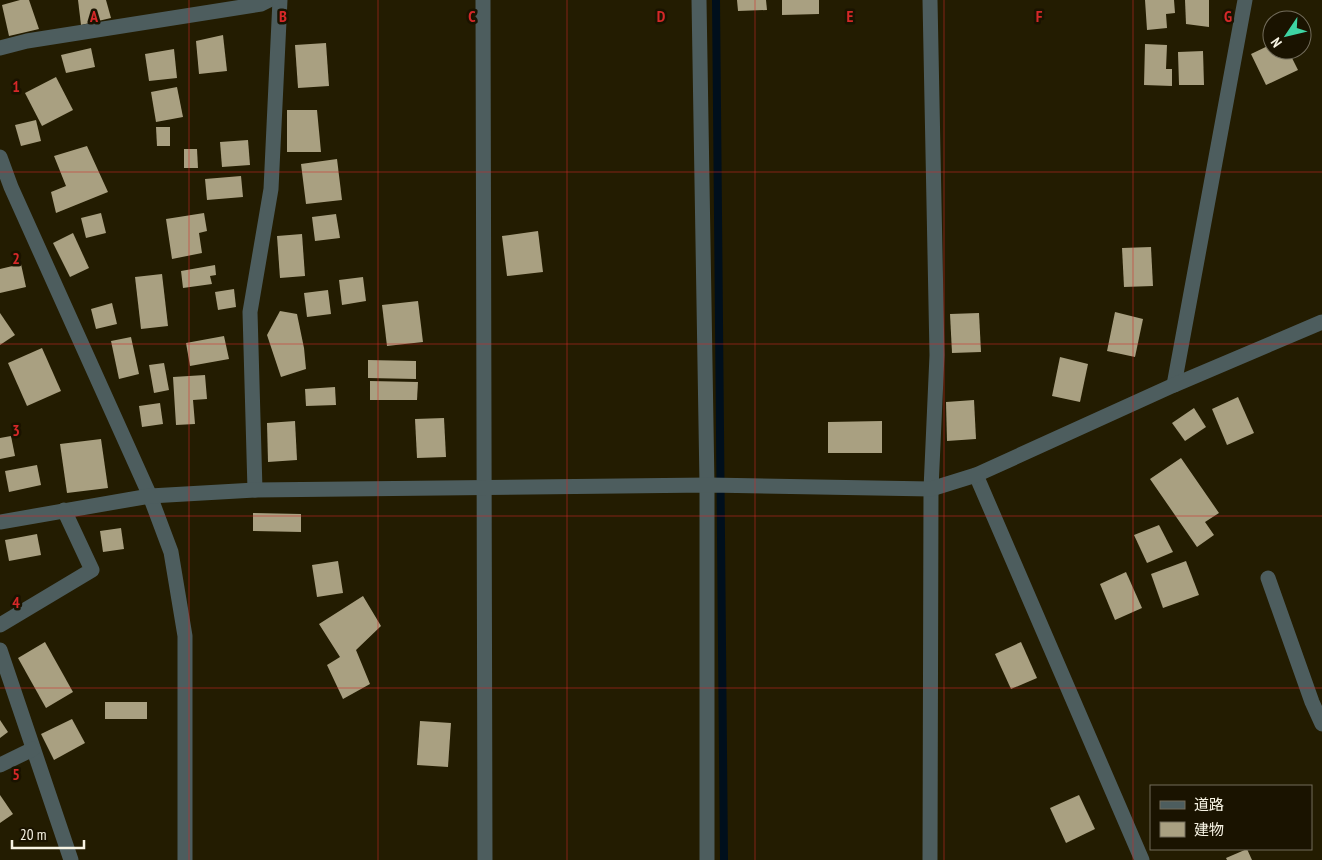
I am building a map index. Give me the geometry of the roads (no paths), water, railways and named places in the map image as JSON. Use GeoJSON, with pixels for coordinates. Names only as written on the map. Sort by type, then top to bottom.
{"type":"FeatureCollection","features":[{"type":"Feature","properties":{"kind":"street"},"geometry":{"type":"LineString","coordinates":[[0,48],[56,36],[261,4],[269,0]]}},
{"type":"Feature","properties":{"kind":"street"},"geometry":{"type":"LineString","coordinates":[[255,490],[250,312],[271,188],[280,0]]}},
{"type":"Feature","properties":{"kind":"street"},"geometry":{"type":"LineString","coordinates":[[483,0],[485,860]]}},
{"type":"Feature","properties":{"kind":"street"},"geometry":{"type":"LineString","coordinates":[[699,0],[708,485],[707,860]]}},
{"type":"Feature","properties":{"kind":"street"},"geometry":{"type":"LineString","coordinates":[[930,0],[937,355],[931,489],[930,860]]}},
{"type":"Feature","properties":{"kind":"street"},"geometry":{"type":"LineString","coordinates":[[1174,385],[1245,0]]}},
{"type":"Feature","properties":{"kind":"street"},"geometry":{"type":"LineString","coordinates":[[0,157],[11,186],[150,496],[171,552],[185,636],[185,860]]}},
{"type":"Feature","properties":{"kind":"street"},"geometry":{"type":"LineString","coordinates":[[0,522],[150,496],[255,490],[708,485],[931,489],[976,474],[1174,385],[1322,322]]}},
{"type":"Feature","properties":{"kind":"street"},"geometry":{"type":"LineString","coordinates":[[976,474],[1142,860]]}},
{"type":"Feature","properties":{"kind":"street"},"geometry":{"type":"LineString","coordinates":[[0,625],[92,570],[64,510]]}},
{"type":"Feature","properties":{"kind":"street"},"geometry":{"type":"LineString","coordinates":[[1268,578],[1312,702],[1322,724]]}},
{"type":"Feature","properties":{"kind":"street"},"geometry":{"type":"LineString","coordinates":[[0,650],[71,860]]}},
{"type":"Feature","properties":{"kind":"street"},"geometry":{"type":"LineString","coordinates":[[0,765],[33,750]]}},
{"type":"Feature","properties":{"kind":"waterway"},"geometry":{"type":"LineString","coordinates":[[716,0],[724,860]]}}]}
